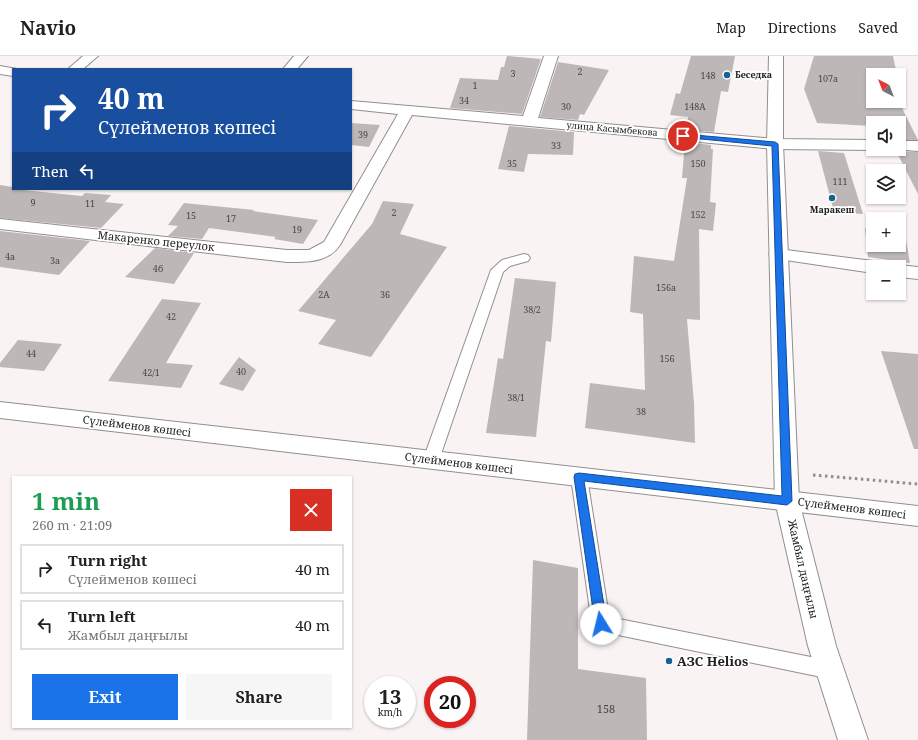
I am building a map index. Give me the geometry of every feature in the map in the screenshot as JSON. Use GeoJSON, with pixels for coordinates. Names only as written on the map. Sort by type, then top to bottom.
{"type":"FeatureCollection","features":[{"type":"Feature","properties":{"kind":"street"},"geometry":{"type":"LineString","coordinates":[[76,68],[91,56]]}},
{"type":"Feature","properties":{"kind":"street"},"geometry":{"type":"LineString","coordinates":[[291,68],[301,56]]}},
{"type":"Feature","properties":{"kind":"street"},"geometry":{"type":"LineString","coordinates":[[529,122],[550,56]]}},
{"type":"Feature","properties":{"kind":"street","name":"Жамбыл даңғылы"},"geometry":{"type":"LineString","coordinates":[[776,56],[775,144],[787,501],[822,646],[853,740]]}},
{"type":"Feature","properties":{"kind":"street"},"geometry":{"type":"LineString","coordinates":[[0,70],[12,72]]}},
{"type":"Feature","properties":{"kind":"street","name":"улица Касымбекова"},"geometry":{"type":"LineString","coordinates":[[352,105],[775,144],[866,145]]}},
{"type":"Feature","properties":{"kind":"street","name":"Макаренко переулок"},"geometry":{"type":"LineString","coordinates":[[0,224],[287,256],[313,256],[331,245],[407,110]]}},
{"type":"Feature","properties":{"kind":"street"},"geometry":{"type":"LineString","coordinates":[[906,146],[918,146]]}},
{"type":"Feature","properties":{"kind":"street"},"geometry":{"type":"LineString","coordinates":[[778,254],[866,266]]}},
{"type":"Feature","properties":{"kind":"street"},"geometry":{"type":"LineString","coordinates":[[906,272],[918,273]]}},
{"type":"Feature","properties":{"kind":"street","name":"Сүлейменов көшесі"},"geometry":{"type":"LineString","coordinates":[[0,410],[918,516]]}},
{"type":"Feature","properties":{"kind":"lane"},"geometry":{"type":"LineString","coordinates":[[431,460],[497,270],[506,263],[524,258]]}},
{"type":"Feature","properties":{"kind":"lane"},"geometry":{"type":"LineString","coordinates":[[579,477],[601,624],[830,670]]}},
{"type":"Feature","properties":{"kind":"path"},"geometry":{"type":"LineString","coordinates":[[786,473],[918,484]]}},
{"type":"Feature","properties":{"kind":"building"},"geometry":{"type":"Polygon","coordinates":[[[507,56],[541,59],[522,114],[450,108],[460,78],[498,80],[501,67],[504,67],[507,56]]]}},
{"type":"Feature","properties":{"kind":"building"},"geometry":{"type":"Polygon","coordinates":[[[691,56],[735,56],[728,92],[721,91],[714,132],[687,130],[688,117],[670,115],[676,93],[680,94],[691,56]]]}},
{"type":"Feature","properties":{"kind":"building"},"geometry":{"type":"Polygon","coordinates":[[[814,56],[893,56],[896,68],[866,68],[866,108],[903,108],[906,116],[866,116],[866,126],[817,123],[804,89],[814,56]]]}},
{"type":"Feature","properties":{"kind":"building"},"geometry":{"type":"Polygon","coordinates":[[[558,62],[609,70],[584,115],[580,114],[578,120],[540,117],[558,62]]]}},
{"type":"Feature","properties":{"kind":"building"},"geometry":{"type":"Polygon","coordinates":[[[906,116],[918,140],[906,140],[906,116]]]}},
{"type":"Feature","properties":{"kind":"building"},"geometry":{"type":"Polygon","coordinates":[[[352,123],[380,125],[369,147],[352,145],[352,123]]]}},
{"type":"Feature","properties":{"kind":"building"},"geometry":{"type":"Polygon","coordinates":[[[509,126],[574,132],[573,155],[528,154],[524,172],[498,169],[509,126]]]}},
{"type":"Feature","properties":{"kind":"building"},"geometry":{"type":"Polygon","coordinates":[[[685,142],[711,145],[711,149],[713,149],[710,202],[716,203],[713,231],[699,229],[700,320],[687,319],[694,403],[695,443],[585,428],[590,383],[645,390],[643,314],[630,312],[634,256],[674,261],[687,178],[682,178],[685,142]]]}},
{"type":"Feature","properties":{"kind":"building"},"geometry":{"type":"Polygon","coordinates":[[[818,151],[844,153],[863,214],[834,212],[818,151]]]}},
{"type":"Feature","properties":{"kind":"building"},"geometry":{"type":"Polygon","coordinates":[[[906,151],[918,152],[918,194],[906,171],[906,164],[903,164],[899,156],[906,156],[906,151]]]}},
{"type":"Feature","properties":{"kind":"building"},"geometry":{"type":"Polygon","coordinates":[[[0,185],[12,187],[12,190],[82,196],[85,193],[111,195],[105,202],[124,204],[101,228],[0,218],[0,185]]]}},
{"type":"Feature","properties":{"kind":"building"},"geometry":{"type":"Polygon","coordinates":[[[383,201],[414,204],[400,234],[447,247],[371,357],[318,344],[336,320],[298,311],[372,224],[383,201]]]}},
{"type":"Feature","properties":{"kind":"building"},"geometry":{"type":"Polygon","coordinates":[[[184,203],[254,210],[253,211],[318,220],[303,244],[274,239],[276,237],[209,228],[202,239],[168,236],[178,226],[168,225],[184,203]]]}},
{"type":"Feature","properties":{"kind":"building"},"geometry":{"type":"Polygon","coordinates":[[[0,231],[90,241],[59,275],[0,267],[0,231]]]}},
{"type":"Feature","properties":{"kind":"building"},"geometry":{"type":"Polygon","coordinates":[[[906,240],[910,263],[906,262],[906,260],[889,260],[868,257],[867,252],[906,252],[906,240]]]}},
{"type":"Feature","properties":{"kind":"building"},"geometry":{"type":"Polygon","coordinates":[[[155,248],[194,253],[174,284],[125,277],[155,248]]]}},
{"type":"Feature","properties":{"kind":"building"},"geometry":{"type":"Polygon","coordinates":[[[515,278],[556,282],[551,342],[546,341],[536,437],[486,433],[498,358],[503,359],[515,278]]]}},
{"type":"Feature","properties":{"kind":"building"},"geometry":{"type":"Polygon","coordinates":[[[162,299],[201,303],[166,363],[193,365],[181,388],[108,381],[162,299]]]}},
{"type":"Feature","properties":{"kind":"building"},"geometry":{"type":"Polygon","coordinates":[[[18,340],[62,344],[44,371],[0,367],[0,363],[18,340]]]}},
{"type":"Feature","properties":{"kind":"building"},"geometry":{"type":"Polygon","coordinates":[[[881,351],[918,354],[918,449],[914,449],[881,351]]]}},
{"type":"Feature","properties":{"kind":"building"},"geometry":{"type":"Polygon","coordinates":[[[239,357],[256,370],[243,391],[219,384],[239,357]]]}},
{"type":"Feature","properties":{"kind":"building"},"geometry":{"type":"Polygon","coordinates":[[[533,560],[578,568],[578,669],[646,678],[647,740],[527,740],[533,560]]]}},
{"type":"Feature","properties":{"kind":"place","name":"Беседка"},"geometry":{"type":"Point","coordinates":[727,75]}},
{"type":"Feature","properties":{"kind":"place","name":"Маракеш"},"geometry":{"type":"Point","coordinates":[832,198]}},
{"type":"Feature","properties":{"kind":"place","name":"АЗС Helios"},"geometry":{"type":"Point","coordinates":[669,661]}},
{"type":"Feature","properties":{"kind":"route"},"geometry":{"type":"LineString","coordinates":[[601,624],[579,477],[787,501],[775,144],[683,136]]}}]}
